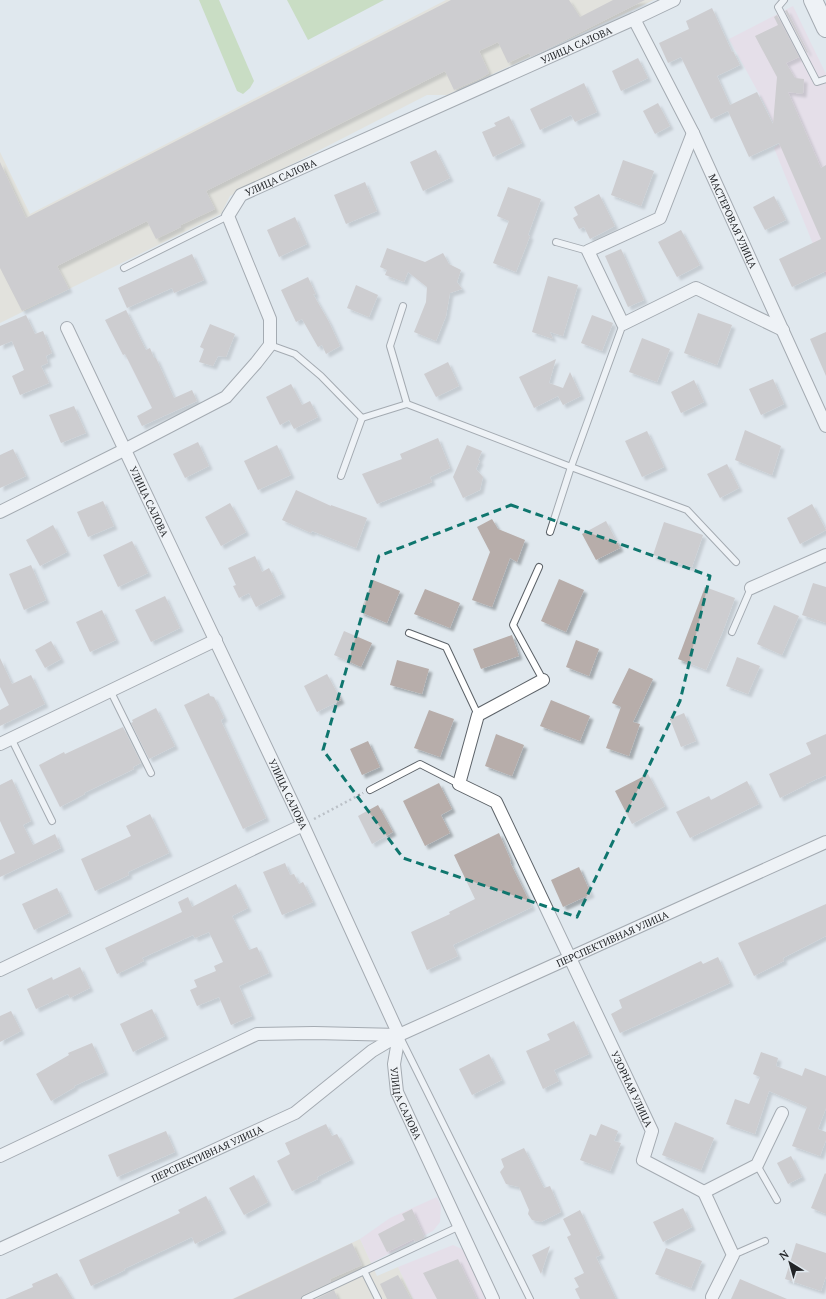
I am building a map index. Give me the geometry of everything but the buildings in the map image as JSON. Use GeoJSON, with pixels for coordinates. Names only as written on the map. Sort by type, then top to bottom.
{"type":"FeatureCollection","features":[{"type":"Feature","properties":{"kind":"main road"},"geometry":{"type":"LineString","coordinates":[[813,0],[826,28]]}},
{"type":"Feature","properties":{"kind":"street","name":"УЛИЦА САЛОВА"},"geometry":{"type":"LineString","coordinates":[[228,216],[241,195],[674,0]]}},
{"type":"Feature","properties":{"kind":"street","name":"МАСТЕРОВАЯ УЛИЦА"},"geometry":{"type":"LineString","coordinates":[[634,19],[693,133],[826,426]]}},
{"type":"Feature","properties":{"kind":"street"},"geometry":{"type":"LineString","coordinates":[[693,133],[660,218],[588,251],[623,324],[696,288],[783,330]]}},
{"type":"Feature","properties":{"kind":"street"},"geometry":{"type":"LineString","coordinates":[[0,512],[126,450],[226,397],[256,363],[270,344],[270,319],[228,216]]}},
{"type":"Feature","properties":{"kind":"street","name":"УЛИЦА САЛОВА"},"geometry":{"type":"LineString","coordinates":[[67,328],[303,825],[399,1035],[394,1064],[397,1092],[493,1299]]}},
{"type":"Feature","properties":{"kind":"street"},"geometry":{"type":"LineString","coordinates":[[751,588],[826,555]]}},
{"type":"Feature","properties":{"kind":"street"},"geometry":{"type":"LineString","coordinates":[[0,744],[216,640]]}},
{"type":"Feature","properties":{"kind":"street"},"geometry":{"type":"LineString","coordinates":[[543,680],[478,715],[459,784],[496,802],[571,957]]}},
{"type":"Feature","properties":{"kind":"street"},"geometry":{"type":"LineString","coordinates":[[1,965],[303,825]]}},
{"type":"Feature","properties":{"kind":"street","name":"ПЕРСПЕКТИВНАЯ УЛИЦА"},"geometry":{"type":"LineString","coordinates":[[0,1249],[295,1113],[372,1051],[399,1035],[826,842]]}},
{"type":"Feature","properties":{"kind":"street","name":"УЗОРНАЯ УЛИЦА"},"geometry":{"type":"LineString","coordinates":[[571,957],[652,1131],[643,1160],[704,1192]]}},
{"type":"Feature","properties":{"kind":"street","name":"ПЕРСПЕКТИВНАЯ УЛИЦА"},"geometry":{"type":"LineString","coordinates":[[0,1156],[256,1034],[314,1033],[399,1035]]}},
{"type":"Feature","properties":{"kind":"street"},"geometry":{"type":"LineString","coordinates":[[712,1297],[733,1255],[704,1192],[757,1166],[782,1113]]}},
{"type":"Feature","properties":{"kind":"lane"},"geometry":{"type":"LineString","coordinates":[[784,0],[778,7],[817,82],[826,79]]}},
{"type":"Feature","properties":{"kind":"lane"},"geometry":{"type":"LineString","coordinates":[[124,268],[228,216]]}},
{"type":"Feature","properties":{"kind":"lane"},"geometry":{"type":"LineString","coordinates":[[556,242],[588,251]]}},
{"type":"Feature","properties":{"kind":"lane"},"geometry":{"type":"LineString","coordinates":[[403,306],[390,346],[407,404]]}},
{"type":"Feature","properties":{"kind":"lane"},"geometry":{"type":"LineString","coordinates":[[550,532],[571,468],[623,324]]}},
{"type":"Feature","properties":{"kind":"lane"},"geometry":{"type":"LineString","coordinates":[[270,344],[295,354],[321,376],[362,418]]}},
{"type":"Feature","properties":{"kind":"lane"},"geometry":{"type":"LineString","coordinates":[[362,418],[407,404],[571,468],[688,510],[736,562]]}},
{"type":"Feature","properties":{"kind":"lane"},"geometry":{"type":"LineString","coordinates":[[341,476],[362,418]]}},
{"type":"Feature","properties":{"kind":"lane"},"geometry":{"type":"LineString","coordinates":[[539,567],[514,625],[543,680]]}},
{"type":"Feature","properties":{"kind":"lane"},"geometry":{"type":"LineString","coordinates":[[732,632],[751,588]]}},
{"type":"Feature","properties":{"kind":"lane"},"geometry":{"type":"LineString","coordinates":[[409,633],[446,647],[478,715]]}},
{"type":"Feature","properties":{"kind":"lane"},"geometry":{"type":"LineString","coordinates":[[110,690],[151,774]]}},
{"type":"Feature","properties":{"kind":"lane"},"geometry":{"type":"LineString","coordinates":[[12,738],[52,821]]}},
{"type":"Feature","properties":{"kind":"lane"},"geometry":{"type":"LineString","coordinates":[[370,790],[420,764],[459,784]]}},
{"type":"Feature","properties":{"kind":"lane"},"geometry":{"type":"LineString","coordinates":[[399,1035],[530,1299]]}},
{"type":"Feature","properties":{"kind":"lane"},"geometry":{"type":"LineString","coordinates":[[757,1166],[777,1200]]}},
{"type":"Feature","properties":{"kind":"lane"},"geometry":{"type":"LineString","coordinates":[[305,1299],[460,1226]]}},
{"type":"Feature","properties":{"kind":"lane"},"geometry":{"type":"LineString","coordinates":[[733,1255],[765,1241]]}},
{"type":"Feature","properties":{"kind":"lane"},"geometry":{"type":"LineString","coordinates":[[364,1271],[378,1299]]}},
{"type":"Feature","properties":{"kind":"path"},"geometry":{"type":"LineString","coordinates":[[303,825],[370,790]]}},
{"type":"Feature","properties":{"kind":"highlighted area"},"geometry":{"type":"Polygon","coordinates":[[[511,505],[710,576],[680,701],[577,917],[403,858],[323,750],[379,556],[511,505]]]}},
{"type":"Feature","properties":{"kind":"shaded area"},"geometry":{"type":"Polygon","coordinates":[[[446,0],[654,0],[447,95],[427,95],[230,196],[221,214],[0,323],[0,152],[30,214],[446,0]]]}},
{"type":"Feature","properties":{"kind":"shaded area"},"geometry":{"type":"Polygon","coordinates":[[[793,6],[826,74],[826,276],[774,148],[782,142],[764,103],[729,39],[793,6]]]}},
{"type":"Feature","properties":{"kind":"shaded area"},"geometry":{"type":"Polygon","coordinates":[[[437,1197],[441,1206],[440,1222],[433,1231],[371,1263],[360,1239],[390,1218],[437,1197]]]}},
{"type":"Feature","properties":{"kind":"shaded area"},"geometry":{"type":"Polygon","coordinates":[[[360,1239],[377,1276],[398,1267],[413,1299],[232,1299],[360,1239]]]}},
{"type":"Feature","properties":{"kind":"shaded area"},"geometry":{"type":"Polygon","coordinates":[[[453,1245],[464,1250],[487,1299],[413,1299],[398,1267],[453,1245]]]}},
{"type":"Feature","properties":{"kind":"green space"},"geometry":{"type":"Polygon","coordinates":[[[199,0],[219,0],[254,81],[250,88],[243,94],[237,91],[199,0]]]}},
{"type":"Feature","properties":{"kind":"green space"},"geometry":{"type":"Polygon","coordinates":[[[287,0],[384,0],[308,40],[287,0]]]}}]}
